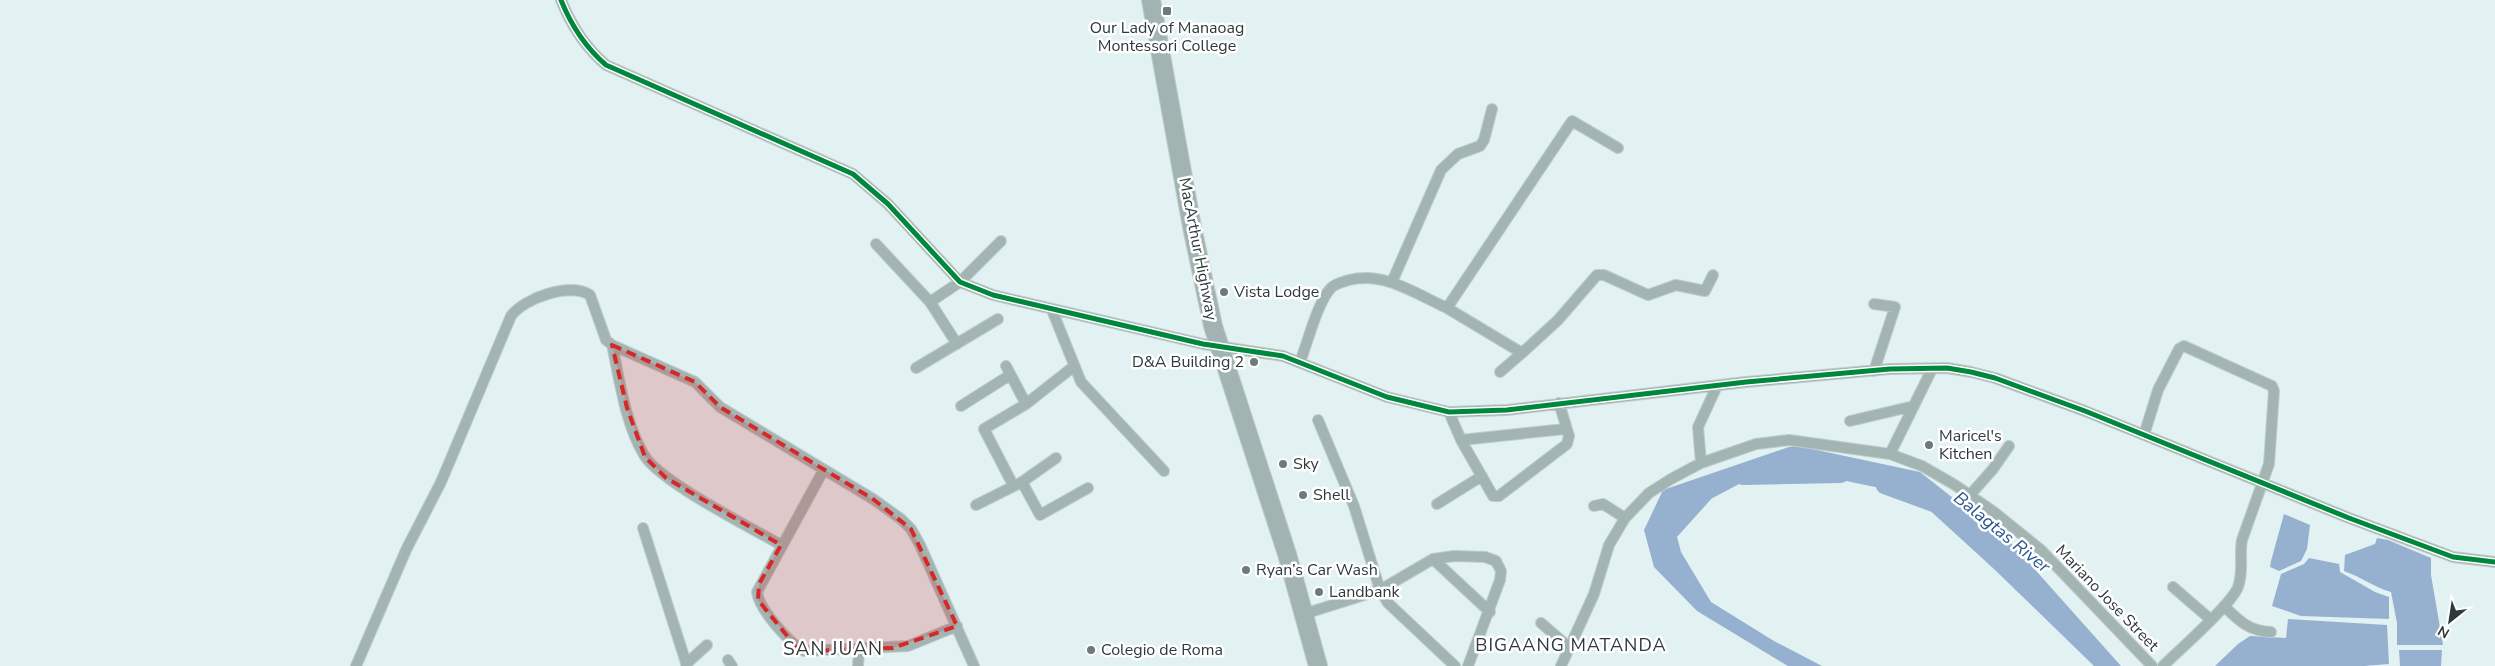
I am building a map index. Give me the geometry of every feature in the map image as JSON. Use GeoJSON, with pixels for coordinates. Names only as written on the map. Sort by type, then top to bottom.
{"type":"FeatureCollection","features":[{"type":"Feature","properties":{"kind":"highway","name":"MacArthur Highway"},"geometry":{"type":"LineString","coordinates":[[1152,0],[1192,227],[1219,346],[1304,614],[1318,666]]}},
{"type":"Feature","properties":{"kind":"street"},"geometry":{"type":"LineString","coordinates":[[561,0],[569,20],[591,52],[606,65],[854,174],[888,204],[960,282],[993,295],[1052,310],[1219,346],[1269,352],[1300,362],[1387,397],[1449,412],[1498,411],[1890,368],[1970,372],[1995,378],[2144,435],[2349,518],[2453,556],[2495,562]]}},
{"type":"Feature","properties":{"kind":"street"},"geometry":{"type":"LineString","coordinates":[[1392,282],[1441,170],[1458,154],[1480,146],[1484,140],[1492,109]]}},
{"type":"Feature","properties":{"kind":"street"},"geometry":{"type":"LineString","coordinates":[[1447,308],[1572,121],[1618,148]]}},
{"type":"Feature","properties":{"kind":"street"},"geometry":{"type":"LineString","coordinates":[[930,302],[960,282],[1001,241]]}},
{"type":"Feature","properties":{"kind":"street"},"geometry":{"type":"LineString","coordinates":[[876,244],[930,302],[957,344]]}},
{"type":"Feature","properties":{"kind":"street"},"geometry":{"type":"LineString","coordinates":[[1500,372],[1558,320],[1597,275],[1604,274],[1648,295],[1676,284],[1705,291],[1713,276]]}},
{"type":"Feature","properties":{"kind":"street"},"geometry":{"type":"LineString","coordinates":[[1300,362],[1320,309],[1331,287],[1337,283],[1364,277],[1392,282],[1447,308],[1522,353]]}},
{"type":"Feature","properties":{"kind":"street"},"geometry":{"type":"LineString","coordinates":[[356,666],[406,550],[441,482],[511,316],[516,309],[526,302],[554,293],[574,290],[590,295],[606,340],[612,345],[696,382],[720,407],[823,471],[873,499],[911,529],[974,666]]}},
{"type":"Feature","properties":{"kind":"street"},"geometry":{"type":"LineString","coordinates":[[1874,304],[1895,308],[1874,371]]}},
{"type":"Feature","properties":{"kind":"street"},"geometry":{"type":"LineString","coordinates":[[1052,310],[1073,367],[1091,395],[1164,471]]}},
{"type":"Feature","properties":{"kind":"street"},"geometry":{"type":"LineString","coordinates":[[916,368],[998,319]]}},
{"type":"Feature","properties":{"kind":"street"},"geometry":{"type":"LineString","coordinates":[[612,345],[627,408],[645,457],[666,478],[781,545]]}},
{"type":"Feature","properties":{"kind":"street"},"geometry":{"type":"LineString","coordinates":[[2144,435],[2165,374],[2179,349],[2188,347],[2272,386],[2274,398],[2269,464],[2264,483],[2242,540],[2240,552],[2241,578],[2238,590],[2163,666]]}},
{"type":"Feature","properties":{"kind":"street"},"geometry":{"type":"LineString","coordinates":[[1073,367],[1026,404],[984,429],[1018,484],[1040,515],[1088,488]]}},
{"type":"Feature","properties":{"kind":"street"},"geometry":{"type":"LineString","coordinates":[[1890,454],[1932,369]]}},
{"type":"Feature","properties":{"kind":"street"},"geometry":{"type":"LineString","coordinates":[[961,406],[1008,371],[1026,404]]}},
{"type":"Feature","properties":{"kind":"street"},"geometry":{"type":"LineString","coordinates":[[1701,463],[1698,426],[1717,386]]}},
{"type":"Feature","properties":{"kind":"street"},"geometry":{"type":"LineString","coordinates":[[1449,412],[1461,440],[1493,496],[1499,496],[1568,444],[1569,436],[1565,429],[1558,403]]}},
{"type":"Feature","properties":{"kind":"street"},"geometry":{"type":"LineString","coordinates":[[1850,421],[1914,406]]}},
{"type":"Feature","properties":{"kind":"street"},"geometry":{"type":"LineString","coordinates":[[1318,420],[1362,528],[1380,590],[1388,602],[1455,666]]}},
{"type":"Feature","properties":{"kind":"street"},"geometry":{"type":"LineString","coordinates":[[1461,440],[1565,429]]}},
{"type":"Feature","properties":{"kind":"street","name":"Mariano Jose Street"},"geometry":{"type":"LineString","coordinates":[[1561,666],[1594,594],[1610,545],[1625,518],[1649,493],[1663,483],[1701,463],[1756,444],[1789,440],[1890,454],[1922,466],[1970,495],[1994,512],[2064,571],[2152,666]]}},
{"type":"Feature","properties":{"kind":"street"},"geometry":{"type":"LineString","coordinates":[[1970,495],[2010,446]]}},
{"type":"Feature","properties":{"kind":"street"},"geometry":{"type":"LineString","coordinates":[[976,505],[1018,484],[1056,458]]}},
{"type":"Feature","properties":{"kind":"street"},"geometry":{"type":"LineString","coordinates":[[823,471],[759,584],[757,592],[761,606],[796,647],[804,651],[859,650],[908,646],[957,626]]}},
{"type":"Feature","properties":{"kind":"street"},"geometry":{"type":"LineString","coordinates":[[1437,504],[1482,476]]}},
{"type":"Feature","properties":{"kind":"street"},"geometry":{"type":"LineString","coordinates":[[1594,506],[1603,504],[1625,518]]}},
{"type":"Feature","properties":{"kind":"street"},"geometry":{"type":"LineString","coordinates":[[643,528],[686,665],[707,645]]}},
{"type":"Feature","properties":{"kind":"street"},"geometry":{"type":"LineString","coordinates":[[1304,614],[1380,590],[1433,558],[1475,556],[1496,561],[1501,571],[1500,580],[1490,612],[1468,666]]}},
{"type":"Feature","properties":{"kind":"street"},"geometry":{"type":"LineString","coordinates":[[1433,558],[1490,612]]}},
{"type":"Feature","properties":{"kind":"street"},"geometry":{"type":"LineString","coordinates":[[2173,587],[2210,619]]}},
{"type":"Feature","properties":{"kind":"street"},"geometry":{"type":"LineString","coordinates":[[2224,606],[2245,626],[2258,631],[2271,632]]}},
{"type":"Feature","properties":{"kind":"street"},"geometry":{"type":"LineString","coordinates":[[1540,623],[1570,648]]}},
{"type":"Feature","properties":{"kind":"street"},"geometry":{"type":"LineString","coordinates":[[858,666],[859,650]]}},
{"type":"Feature","properties":{"kind":"highlighted area"},"geometry":{"type":"Polygon","coordinates":[[[612,345],[695,382],[720,407],[873,499],[911,529],[957,626],[893,648],[804,651],[796,647],[758,600],[759,584],[781,545],[666,478],[645,457],[627,408],[612,345]]]}},
{"type":"Feature","properties":{"kind":"water"},"geometry":{"type":"Polygon","coordinates":[[[1798,446],[1920,472],[2014,546],[2121,666],[2094,666],[1994,569],[1913,495],[1794,470],[1743,482],[1686,512],[1676,533],[1681,552],[1711,602],[1774,641],[1822,666],[1788,666],[1697,611],[1654,567],[1644,530],[1663,490],[1789,447],[1798,446]]]}},
{"type":"Feature","properties":{"kind":"water"},"geometry":{"type":"Polygon","coordinates":[[[2284,514],[2310,525],[2307,549],[2301,561],[2279,571],[2270,567],[2284,514]]]}},
{"type":"Feature","properties":{"kind":"water"},"geometry":{"type":"Polygon","coordinates":[[[2377,538],[2388,540],[2431,558],[2431,575],[2443,645],[2397,645],[2397,623],[2391,592],[2344,571],[2345,555],[2375,544],[2377,538]]]}},
{"type":"Feature","properties":{"kind":"water"},"geometry":{"type":"Polygon","coordinates":[[[2309,558],[2339,564],[2340,572],[2375,592],[2389,597],[2389,619],[2301,616],[2272,606],[2281,574],[2304,564],[2309,558]]]}},
{"type":"Feature","properties":{"kind":"water"},"geometry":{"type":"Polygon","coordinates":[[[2288,619],[2387,625],[2389,664],[2364,666],[2215,666],[2238,644],[2250,636],[2286,638],[2288,619]]]}},
{"type":"Feature","properties":{"kind":"water"},"geometry":{"type":"Polygon","coordinates":[[[2399,650],[2442,650],[2441,666],[2400,666],[2399,650]]]}},
{"type":"Feature","properties":{"kind":"waterway","name":"Balagtas River"},"geometry":{"type":"LineString","coordinates":[[1743,477],[1841,475]]}},
{"type":"Feature","properties":{"kind":"waterway","name":"Balagtas River"},"geometry":{"type":"LineString","coordinates":[[1884,486],[1936,505]]}},
{"type":"Feature","properties":{"kind":"waterway","name":"Balagtas River"},"geometry":{"type":"LineString","coordinates":[[1668,535],[1705,494]]}},
{"type":"Feature","properties":{"kind":"cycle path"},"geometry":{"type":"LineString","coordinates":[[561,0],[579,35],[606,65],[853,174],[888,204],[960,282],[993,295],[1203,344],[1283,356],[1387,397],[1449,412],[1507,410],[1746,382],[1890,369],[1947,368],[1971,372],[1995,378],[2085,411],[2349,518],[2453,557],[2495,562]]}},
{"type":"Feature","properties":{"kind":"place","name":"Our Lady of Manaoag Montessori College"},"geometry":{"type":"Point","coordinates":[1167,11]}},
{"type":"Feature","properties":{"kind":"place","name":"Vista Lodge"},"geometry":{"type":"Point","coordinates":[1224,292]}},
{"type":"Feature","properties":{"kind":"place","name":"D&A Building 2"},"geometry":{"type":"Point","coordinates":[1254,362]}},
{"type":"Feature","properties":{"kind":"place","name":"Maricel's Kitchen"},"geometry":{"type":"Point","coordinates":[1929,445]}},
{"type":"Feature","properties":{"kind":"place","name":"Sky"},"geometry":{"type":"Point","coordinates":[1283,464]}},
{"type":"Feature","properties":{"kind":"place","name":"Shell"},"geometry":{"type":"Point","coordinates":[1303,495]}},
{"type":"Feature","properties":{"kind":"place","name":"Ryan’s Car Wash"},"geometry":{"type":"Point","coordinates":[1246,570]}},
{"type":"Feature","properties":{"kind":"place","name":"Landbank"},"geometry":{"type":"Point","coordinates":[1319,592]}},
{"type":"Feature","properties":{"kind":"place","name":"Colegio de Roma"},"geometry":{"type":"Point","coordinates":[1091,650]}},
{"type":"Feature","properties":{"kind":"district","name":"BIGAANG MATANDA"},"geometry":{"type":"Point","coordinates":[1571,645]}},
{"type":"Feature","properties":{"kind":"district","name":"SAN JUAN"},"geometry":{"type":"Point","coordinates":[833,649]}}]}
